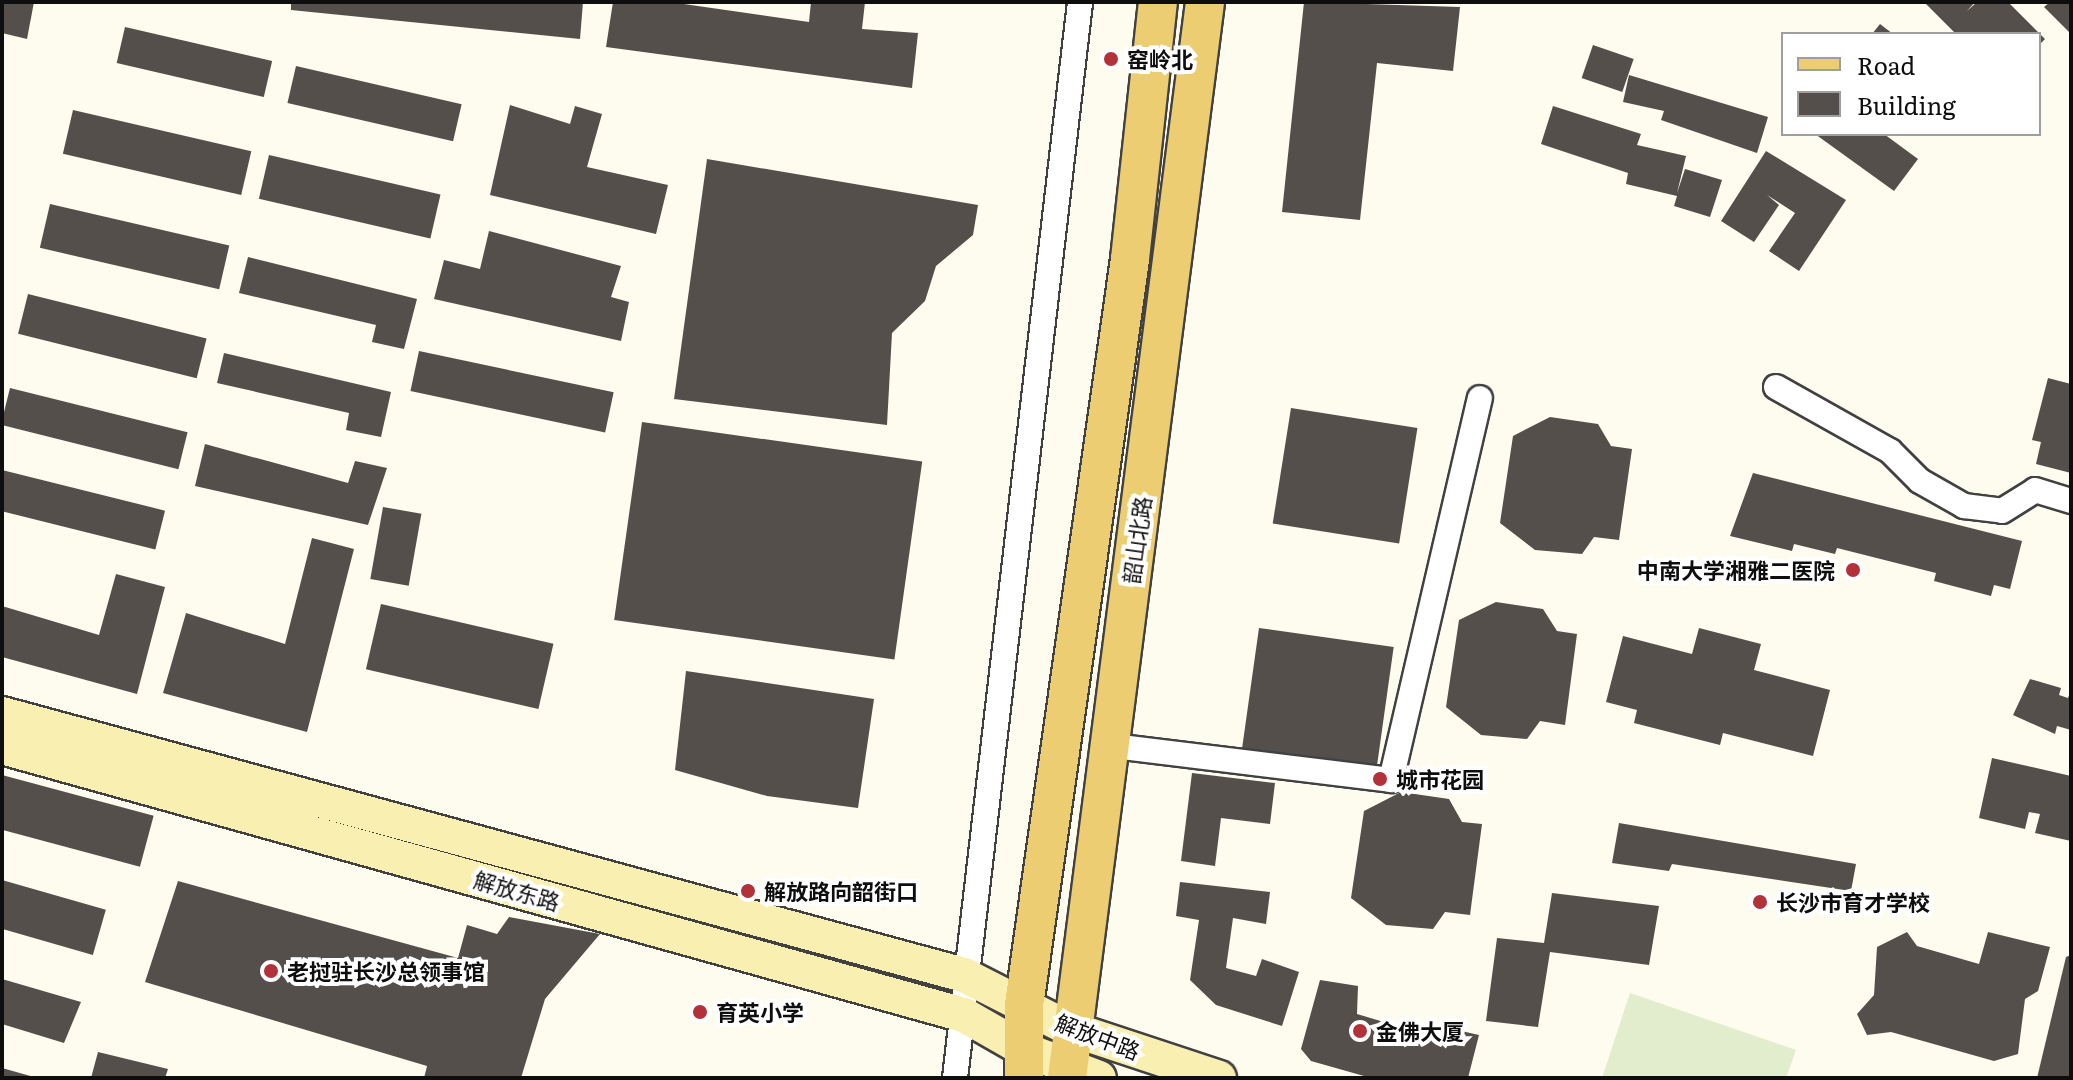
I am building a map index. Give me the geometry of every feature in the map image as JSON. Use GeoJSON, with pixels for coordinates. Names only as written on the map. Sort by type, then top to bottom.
{"type":"FeatureCollection","features":[{"type":"Feature","properties":{"kind":"main road","name":"韶山北路"},"geometry":{"type":"LineString","coordinates":[[1024,1064],[1024,1005],[1130,259],[1158,2]]}},
{"type":"Feature","properties":{"kind":"main road","name":"韶山北路"},"geometry":{"type":"LineString","coordinates":[[1078,1075],[1068,1028],[1178,256],[1205,2]]}},
{"type":"Feature","properties":{"kind":"main road","name":"解放东路"},"geometry":{"type":"LineString","coordinates":[[2,714],[964,975],[1024,1005]]}},
{"type":"Feature","properties":{"kind":"main road","name":"解放东路"},"geometry":{"type":"LineString","coordinates":[[2,747],[964,1015],[1024,1064]]}},
{"type":"Feature","properties":{"kind":"main road","name":"解放中路"},"geometry":{"type":"LineString","coordinates":[[1024,1005],[1068,1028],[1219,1078]]}},
{"type":"Feature","properties":{"kind":"main road","name":"解放中路"},"geometry":{"type":"LineString","coordinates":[[1024,1064],[1078,1075]]}},
{"type":"Feature","properties":{"kind":"street"},"geometry":{"type":"LineString","coordinates":[[955,1078],[964,1015],[964,975],[1080,2]]}},
{"type":"Feature","properties":{"kind":"street"},"geometry":{"type":"LineString","coordinates":[[1776,387],[1890,451],[1920,481],[1964,506],[2002,511],[2035,490],[2071,501]]}},
{"type":"Feature","properties":{"kind":"street"},"geometry":{"type":"LineString","coordinates":[[1106,745],[1391,780],[1480,398]]}},
{"type":"Feature","properties":{"kind":"green space"},"geometry":{"type":"Polygon","coordinates":[[[1630,993],[1796,1050],[1786,1078],[1602,1078],[1630,993]]]}},
{"type":"Feature","properties":{"kind":"building"},"geometry":{"type":"Polygon","coordinates":[[[2,2],[34,2],[27,39],[2,33],[2,2]]]}},
{"type":"Feature","properties":{"kind":"building"},"geometry":{"type":"Polygon","coordinates":[[[291,2],[583,2],[580,39],[291,10],[291,2]]]}},
{"type":"Feature","properties":{"kind":"building"},"geometry":{"type":"Polygon","coordinates":[[[613,2],[670,2],[809,22],[811,2],[865,2],[862,29],[918,33],[912,88],[606,47],[613,2]]]}},
{"type":"Feature","properties":{"kind":"building"},"geometry":{"type":"Polygon","coordinates":[[[1304,2],[1460,7],[1453,71],[1377,63],[1360,220],[1282,212],[1304,2]]]}},
{"type":"Feature","properties":{"kind":"building"},"geometry":{"type":"Polygon","coordinates":[[[1924,2],[1975,2],[1967,11],[1977,2],[2008,2],[2038,32],[1954,32],[1924,2]]]}},
{"type":"Feature","properties":{"kind":"building"},"geometry":{"type":"Polygon","coordinates":[[[2050,2],[2071,2],[2071,34],[2044,7],[2050,2]]]}},
{"type":"Feature","properties":{"kind":"building"},"geometry":{"type":"Polygon","coordinates":[[[1880,24],[1890,32],[1874,32],[1880,24]]]}},
{"type":"Feature","properties":{"kind":"building"},"geometry":{"type":"Polygon","coordinates":[[[125,27],[272,61],[264,97],[117,63],[125,27]]]}},
{"type":"Feature","properties":{"kind":"building"},"geometry":{"type":"Polygon","coordinates":[[[1593,45],[1634,59],[1622,92],[1582,78],[1593,45]]]}},
{"type":"Feature","properties":{"kind":"building"},"geometry":{"type":"Polygon","coordinates":[[[296,66],[462,104],[453,141],[287,103],[296,66]]]}},
{"type":"Feature","properties":{"kind":"building"},"geometry":{"type":"Polygon","coordinates":[[[1629,75],[1768,117],[1757,153],[1661,120],[1664,111],[1623,102],[1629,75]]]}},
{"type":"Feature","properties":{"kind":"building"},"geometry":{"type":"Polygon","coordinates":[[[510,105],[570,124],[575,106],[602,114],[587,167],[668,185],[656,234],[490,195],[510,105]]]}},
{"type":"Feature","properties":{"kind":"building"},"geometry":{"type":"Polygon","coordinates":[[[1553,106],[1641,134],[1637,145],[1686,156],[1677,193],[1685,169],[1722,180],[1710,217],[1674,206],[1677,196],[1626,184],[1628,173],[1541,144],[1553,106]]]}},
{"type":"Feature","properties":{"kind":"building"},"geometry":{"type":"Polygon","coordinates":[[[73,110],[251,151],[241,195],[63,154],[73,110]]]}},
{"type":"Feature","properties":{"kind":"building"},"geometry":{"type":"Polygon","coordinates":[[[1818,136],[1887,136],[1918,159],[1894,191],[1818,136]]]}},
{"type":"Feature","properties":{"kind":"building"},"geometry":{"type":"Polygon","coordinates":[[[1766,151],[1846,200],[1799,271],[1769,251],[1795,213],[1767,195],[1779,205],[1754,242],[1721,221],[1766,151]]]}},
{"type":"Feature","properties":{"kind":"building"},"geometry":{"type":"Polygon","coordinates":[[[269,155],[440,195],[430,238],[259,199],[269,155]]]}},
{"type":"Feature","properties":{"kind":"building"},"geometry":{"type":"Polygon","coordinates":[[[707,159],[978,205],[973,235],[936,266],[925,301],[892,333],[887,425],[674,399],[707,159]]]}},
{"type":"Feature","properties":{"kind":"building"},"geometry":{"type":"Polygon","coordinates":[[[50,204],[229,245],[219,289],[40,248],[50,204]]]}},
{"type":"Feature","properties":{"kind":"building"},"geometry":{"type":"Polygon","coordinates":[[[489,231],[621,266],[611,297],[629,302],[621,341],[434,299],[444,260],[480,269],[489,231]]]}},
{"type":"Feature","properties":{"kind":"building"},"geometry":{"type":"Polygon","coordinates":[[[248,257],[417,299],[404,349],[372,342],[376,325],[239,293],[248,257]]]}},
{"type":"Feature","properties":{"kind":"building"},"geometry":{"type":"Polygon","coordinates":[[[28,294],[207,339],[197,378],[18,334],[28,294]]]}},
{"type":"Feature","properties":{"kind":"building"},"geometry":{"type":"Polygon","coordinates":[[[419,351],[614,392],[605,432],[410,391],[419,351]]]}},
{"type":"Feature","properties":{"kind":"building"},"geometry":{"type":"Polygon","coordinates":[[[224,353],[391,392],[381,437],[346,430],[349,413],[217,383],[224,353]]]}},
{"type":"Feature","properties":{"kind":"building"},"geometry":{"type":"Polygon","coordinates":[[[2048,378],[2071,384],[2071,473],[2036,464],[2041,442],[2032,440],[2048,378]]]}},
{"type":"Feature","properties":{"kind":"building"},"geometry":{"type":"Polygon","coordinates":[[[10,388],[188,432],[178,469],[2,425],[10,388]]]}},
{"type":"Feature","properties":{"kind":"building"},"geometry":{"type":"Polygon","coordinates":[[[1291,408],[1417,428],[1399,544],[1273,524],[1291,408]]]}},
{"type":"Feature","properties":{"kind":"building"},"geometry":{"type":"Polygon","coordinates":[[[1550,417],[1598,424],[1611,446],[1632,449],[1619,540],[1594,537],[1582,554],[1535,550],[1500,523],[1513,436],[1550,417]]]}},
{"type":"Feature","properties":{"kind":"building"},"geometry":{"type":"Polygon","coordinates":[[[642,422],[922,461],[894,659],[614,620],[642,422]]]}},
{"type":"Feature","properties":{"kind":"building"},"geometry":{"type":"Polygon","coordinates":[[[205,444],[348,483],[355,461],[387,468],[368,525],[195,486],[205,444]]]}},
{"type":"Feature","properties":{"kind":"building"},"geometry":{"type":"Polygon","coordinates":[[[2,470],[165,511],[155,549],[2,511],[2,470]]]}},
{"type":"Feature","properties":{"kind":"building"},"geometry":{"type":"Polygon","coordinates":[[[1753,473],[2022,541],[2010,589],[1994,585],[1991,596],[1934,581],[1936,573],[1837,548],[1835,554],[1794,544],[1792,551],[1730,536],[1753,473]]]}},
{"type":"Feature","properties":{"kind":"building"},"geometry":{"type":"Polygon","coordinates":[[[383,507],[421,514],[409,586],[370,579],[383,507]]]}},
{"type":"Feature","properties":{"kind":"building"},"geometry":{"type":"Polygon","coordinates":[[[312,538],[354,549],[307,732],[163,693],[186,613],[285,644],[312,538]]]}},
{"type":"Feature","properties":{"kind":"building"},"geometry":{"type":"Polygon","coordinates":[[[116,574],[165,587],[137,694],[2,657],[2,606],[99,635],[116,574]]]}},
{"type":"Feature","properties":{"kind":"building"},"geometry":{"type":"Polygon","coordinates":[[[1496,602],[1543,609],[1557,631],[1577,634],[1565,725],[1540,721],[1527,739],[1481,735],[1446,707],[1459,620],[1496,602]]]}},
{"type":"Feature","properties":{"kind":"building"},"geometry":{"type":"Polygon","coordinates":[[[381,604],[553,644],[538,709],[366,669],[381,604]]]}},
{"type":"Feature","properties":{"kind":"building"},"geometry":{"type":"Polygon","coordinates":[[[1259,628],[1394,647],[1377,767],[1242,748],[1259,628]]]}},
{"type":"Feature","properties":{"kind":"building"},"geometry":{"type":"Polygon","coordinates":[[[1699,628],[1761,644],[1754,670],[1830,690],[1813,756],[1723,733],[1720,745],[1634,723],[1637,710],[1606,702],[1623,636],[1692,654],[1699,628]]]}},
{"type":"Feature","properties":{"kind":"building"},"geometry":{"type":"Polygon","coordinates":[[[686,671],[874,699],[858,808],[767,796],[675,770],[686,671]]]}},
{"type":"Feature","properties":{"kind":"building"},"geometry":{"type":"Polygon","coordinates":[[[2030,679],[2061,688],[2059,695],[2068,698],[2071,690],[2071,730],[2057,726],[2055,734],[2013,715],[2030,679]]]}},
{"type":"Feature","properties":{"kind":"building"},"geometry":{"type":"Polygon","coordinates":[[[1992,758],[2071,776],[2071,841],[2035,833],[2040,814],[2029,812],[2025,829],[1979,818],[1992,758]]]}},
{"type":"Feature","properties":{"kind":"building"},"geometry":{"type":"Polygon","coordinates":[[[1192,773],[1275,783],[1270,824],[1221,818],[1215,866],[1181,861],[1192,773]]]}},
{"type":"Feature","properties":{"kind":"building"},"geometry":{"type":"Polygon","coordinates":[[[2,775],[154,816],[140,867],[2,830],[2,775]]]}},
{"type":"Feature","properties":{"kind":"building"},"geometry":{"type":"Polygon","coordinates":[[[1401,792],[1449,799],[1462,822],[1482,824],[1470,915],[1445,912],[1433,929],[1386,925],[1351,898],[1364,811],[1401,792]]]}},
{"type":"Feature","properties":{"kind":"building"},"geometry":{"type":"Polygon","coordinates":[[[1619,823],[1856,864],[1851,891],[1672,864],[1669,871],[1612,863],[1619,823]]]}},
{"type":"Feature","properties":{"kind":"building"},"geometry":{"type":"Polygon","coordinates":[[[2,880],[106,910],[93,955],[2,929],[2,880]]]}},
{"type":"Feature","properties":{"kind":"building"},"geometry":{"type":"Polygon","coordinates":[[[178,881],[458,958],[467,925],[497,934],[509,917],[600,934],[545,999],[521,1078],[424,1078],[427,1066],[145,982],[178,881]]]}},
{"type":"Feature","properties":{"kind":"building"},"geometry":{"type":"Polygon","coordinates":[[[1180,882],[1270,892],[1266,924],[1233,918],[1226,968],[1256,976],[1262,959],[1299,972],[1282,1026],[1216,1005],[1190,980],[1199,920],[1176,916],[1180,882]]]}},
{"type":"Feature","properties":{"kind":"building"},"geometry":{"type":"Polygon","coordinates":[[[1552,893],[1659,906],[1649,965],[1550,952],[1538,1027],[1486,1021],[1497,938],[1544,943],[1552,893]]]}},
{"type":"Feature","properties":{"kind":"building"},"geometry":{"type":"Polygon","coordinates":[[[1907,932],[1917,946],[1979,964],[1988,932],[2050,947],[2038,991],[2025,999],[2018,1054],[1994,1061],[1891,1032],[1867,1035],[1857,1014],[1874,995],[1877,947],[1907,932]]]}},
{"type":"Feature","properties":{"kind":"building"},"geometry":{"type":"Polygon","coordinates":[[[2071,955],[2071,1078],[2037,1078],[2066,957],[2071,955]]]}},
{"type":"Feature","properties":{"kind":"building"},"geometry":{"type":"Polygon","coordinates":[[[2,979],[81,1002],[64,1043],[2,1024],[2,979]]]}},
{"type":"Feature","properties":{"kind":"building","name":"金佛大厦"},"geometry":{"type":"Polygon","coordinates":[[[1320,980],[1358,986],[1357,1014],[1441,1039],[1444,1027],[1479,1035],[1468,1078],[1371,1078],[1311,1061],[1301,1049],[1320,980]]]}},
{"type":"Feature","properties":{"kind":"building"},"geometry":{"type":"Polygon","coordinates":[[[98,1052],[168,1069],[165,1078],[91,1078],[98,1052]]]}},
{"type":"Feature","properties":{"kind":"building"},"geometry":{"type":"Polygon","coordinates":[[[2,1068],[34,1077],[34,1078],[2,1078],[2,1068]]]}},
{"type":"Feature","properties":{"kind":"place","name":"窑岭北"},"geometry":{"type":"Point","coordinates":[1111,59]}},
{"type":"Feature","properties":{"kind":"place","name":"中南大学湘雅二医院"},"geometry":{"type":"Point","coordinates":[1853,570]}},
{"type":"Feature","properties":{"kind":"place","name":"城市花园"},"geometry":{"type":"Point","coordinates":[1380,779]}},
{"type":"Feature","properties":{"kind":"place","name":"解放路向韶街口"},"geometry":{"type":"Point","coordinates":[748,891]}},
{"type":"Feature","properties":{"kind":"place","name":"长沙市育才学校"},"geometry":{"type":"Point","coordinates":[1760,902]}},
{"type":"Feature","properties":{"kind":"place","name":"老挝驻长沙总领事馆"},"geometry":{"type":"Point","coordinates":[271,971]}},
{"type":"Feature","properties":{"kind":"place","name":"育英小学"},"geometry":{"type":"Point","coordinates":[700,1012]}},
{"type":"Feature","properties":{"kind":"place","name":"金佛大厦"},"geometry":{"type":"Point","coordinates":[1360,1031]}}]}
